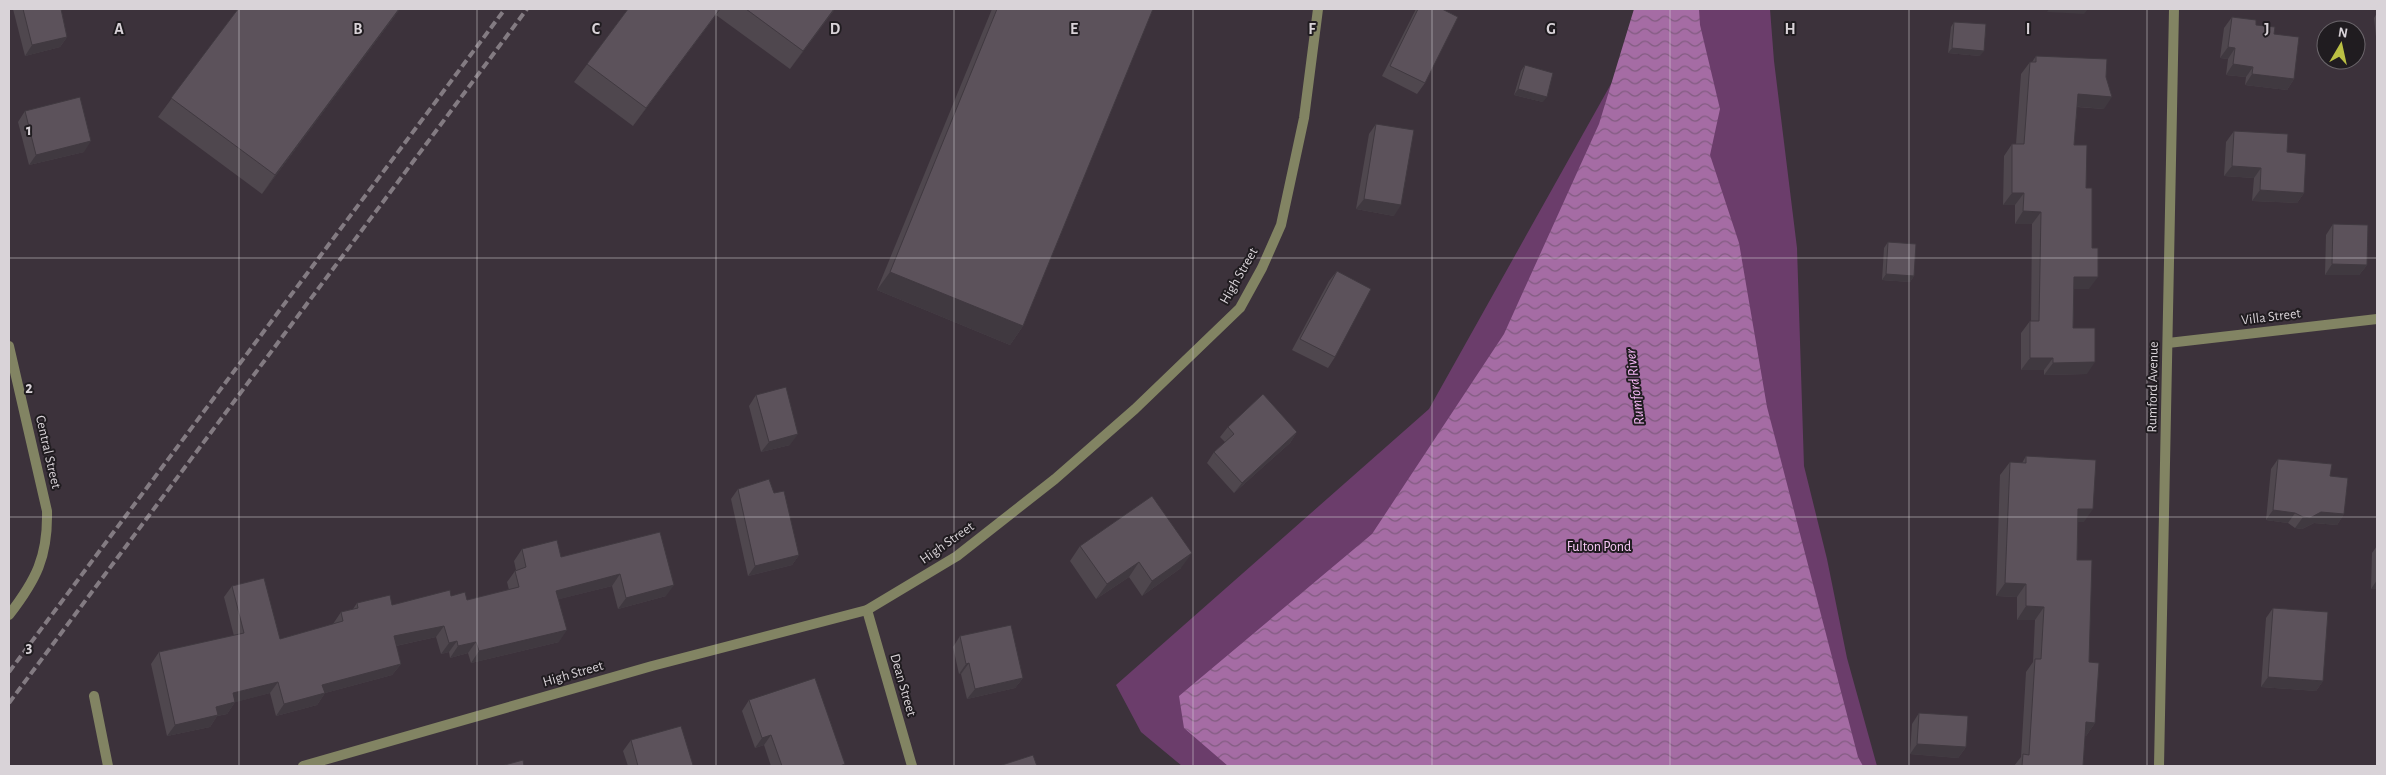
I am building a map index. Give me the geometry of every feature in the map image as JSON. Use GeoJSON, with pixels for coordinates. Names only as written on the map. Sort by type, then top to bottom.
{"type":"FeatureCollection","features":[{"type":"Feature","properties":{"kind":"street","name":"High Street"},"geometry":{"type":"LineString","coordinates":[[303,766],[652,666],[867,610],[957,556],[1055,479],[1135,409],[1240,308],[1262,268],[1281,225],[1304,118],[1318,9]]}},
{"type":"Feature","properties":{"kind":"street","name":"Rumford Avenue"},"geometry":{"type":"LineString","coordinates":[[2159,766],[2174,9]]}},
{"type":"Feature","properties":{"kind":"street","name":"Villa Street"},"geometry":{"type":"LineString","coordinates":[[2168,343],[2377,318]]}},
{"type":"Feature","properties":{"kind":"street","name":"Central Street"},"geometry":{"type":"LineString","coordinates":[[9,346],[48,511],[48,536],[43,559],[31,586],[9,615]]}},
{"type":"Feature","properties":{"kind":"street","name":"Dean Street"},"geometry":{"type":"LineString","coordinates":[[867,610],[912,766]]}},
{"type":"Feature","properties":{"kind":"street"},"geometry":{"type":"LineString","coordinates":[[94,696],[108,766]]}},
{"type":"Feature","properties":{"kind":"green space","name":"Fulton Pond"},"geometry":{"type":"Polygon","coordinates":[[[1653,9],[1770,9],[1774,61],[1797,248],[1804,466],[1827,559],[1847,658],[1877,766],[1182,766],[1141,732],[1116,685],[1429,409],[1653,9]]]}},
{"type":"Feature","properties":{"kind":"water","name":"Fulton Pond"},"geometry":{"type":"Polygon","coordinates":[[[1634,9],[1699,9],[1700,25],[1720,109],[1710,155],[1739,243],[1767,407],[1858,757],[1863,766],[1228,766],[1184,728],[1179,696],[1372,534],[1504,334],[1599,124],[1634,9]]]}},
{"type":"Feature","properties":{"kind":"building"},"geometry":{"type":"Polygon","coordinates":[[[23,9],[61,9],[67,37],[32,45],[23,9]]]}},
{"type":"Feature","properties":{"kind":"building"},"geometry":{"type":"Polygon","coordinates":[[[238,9],[399,9],[275,175],[171,98],[238,9]]]}},
{"type":"Feature","properties":{"kind":"building"},"geometry":{"type":"Polygon","coordinates":[[[628,9],[720,9],[646,108],[587,64],[628,9]]]}},
{"type":"Feature","properties":{"kind":"building"},"geometry":{"type":"Polygon","coordinates":[[[746,9],[834,9],[803,51],[746,9]]]}},
{"type":"Feature","properties":{"kind":"building"},"geometry":{"type":"Polygon","coordinates":[[[997,9],[1153,9],[1023,326],[890,272],[997,9]]]}},
{"type":"Feature","properties":{"kind":"building"},"geometry":{"type":"Polygon","coordinates":[[[1418,9],[1442,9],[1458,17],[1425,83],[1390,66],[1418,9]]]}},
{"type":"Feature","properties":{"kind":"building"},"geometry":{"type":"Polygon","coordinates":[[[2232,17],[2256,20],[2256,25],[2275,27],[2274,34],[2299,37],[2294,79],[2252,74],[2253,67],[2233,64],[2235,48],[2228,47],[2232,17]]]}},
{"type":"Feature","properties":{"kind":"building"},"geometry":{"type":"Polygon","coordinates":[[[1954,22],[1986,24],[1984,51],[1952,48],[1954,22]]]}},
{"type":"Feature","properties":{"kind":"building"},"geometry":{"type":"Polygon","coordinates":[[[2036,56],[2107,59],[2106,77],[2112,97],[2078,94],[2074,145],[2087,145],[2086,188],[2092,188],[2092,248],[2098,248],[2098,277],[2074,277],[2073,328],[2095,328],[2095,362],[2053,363],[2053,358],[2030,358],[2030,321],[2039,321],[2041,212],[2023,211],[2024,193],[2012,193],[2012,144],[2024,144],[2030,62],[2036,62],[2036,56]]]}},
{"type":"Feature","properties":{"kind":"building"},"geometry":{"type":"Polygon","coordinates":[[[1525,65],[1553,73],[1547,97],[1518,89],[1525,65]]]}},
{"type":"Feature","properties":{"kind":"building"},"geometry":{"type":"Polygon","coordinates":[[[80,97],[91,141],[36,155],[25,111],[80,97]]]}},
{"type":"Feature","properties":{"kind":"building"},"geometry":{"type":"Polygon","coordinates":[[[1376,124],[1414,130],[1401,205],[1364,199],[1376,124]]]}},
{"type":"Feature","properties":{"kind":"building"},"geometry":{"type":"Polygon","coordinates":[[[2234,131],[2288,134],[2287,152],[2306,154],[2304,193],[2260,190],[2261,168],[2232,166],[2234,131]]]}},
{"type":"Feature","properties":{"kind":"building"},"geometry":{"type":"Polygon","coordinates":[[[2333,224],[2368,225],[2367,265],[2332,264],[2333,224]]]}},
{"type":"Feature","properties":{"kind":"building"},"geometry":{"type":"Polygon","coordinates":[[[1888,242],[1916,244],[1914,276],[1886,274],[1888,242]]]}},
{"type":"Feature","properties":{"kind":"building"},"geometry":{"type":"Polygon","coordinates":[[[1337,271],[1371,289],[1335,357],[1300,339],[1337,271]]]}},
{"type":"Feature","properties":{"kind":"building"},"geometry":{"type":"Polygon","coordinates":[[[786,387],[798,434],[769,442],[756,395],[786,387]]]}},
{"type":"Feature","properties":{"kind":"building"},"geometry":{"type":"Polygon","coordinates":[[[1263,394],[1297,432],[1242,483],[1214,452],[1234,434],[1228,427],[1263,394]]]}},
{"type":"Feature","properties":{"kind":"building"},"geometry":{"type":"Polygon","coordinates":[[[2026,456],[2096,460],[2093,509],[2078,509],[2077,560],[2092,560],[2089,662],[2099,663],[2095,723],[2086,722],[2083,766],[2022,766],[2023,754],[2029,755],[2035,659],[2041,659],[2044,607],[2026,606],[2026,584],[2005,583],[2010,462],[2026,463],[2026,456]]]}},
{"type":"Feature","properties":{"kind":"building"},"geometry":{"type":"Polygon","coordinates":[[[2278,459],[2332,464],[2330,476],[2348,478],[2344,514],[2321,512],[2310,518],[2295,513],[2273,510],[2278,459]]]}},
{"type":"Feature","properties":{"kind":"building"},"geometry":{"type":"Polygon","coordinates":[[[769,479],[774,493],[784,491],[799,555],[755,566],[738,489],[769,479]]]}},
{"type":"Feature","properties":{"kind":"building"},"geometry":{"type":"Polygon","coordinates":[[[1152,496],[1192,553],[1152,581],[1139,562],[1107,584],[1080,546],[1152,496]]]}},
{"type":"Feature","properties":{"kind":"building"},"geometry":{"type":"Polygon","coordinates":[[[660,532],[674,585],[626,598],[620,574],[556,591],[567,630],[479,651],[476,642],[458,646],[457,641],[449,643],[444,626],[394,636],[401,664],[322,685],[325,693],[284,704],[278,682],[233,693],[235,702],[216,707],[218,715],[175,725],[159,652],[244,633],[232,586],[264,578],[280,639],[343,621],[341,612],[358,608],[357,603],[390,595],[392,605],[450,590],[451,596],[465,592],[467,600],[519,587],[515,571],[526,567],[522,549],[557,540],[561,557],[660,532]]]}},
{"type":"Feature","properties":{"kind":"building"},"geometry":{"type":"Polygon","coordinates":[[[2273,608],[2328,612],[2323,681],[2268,677],[2273,608]]]}},
{"type":"Feature","properties":{"kind":"building"},"geometry":{"type":"Polygon","coordinates":[[[1011,625],[1023,678],[975,689],[969,663],[966,664],[960,636],[1011,625]]]}},
{"type":"Feature","properties":{"kind":"building"},"geometry":{"type":"Polygon","coordinates":[[[815,678],[845,764],[840,766],[782,766],[771,735],[762,738],[749,700],[815,678]]]}},
{"type":"Feature","properties":{"kind":"building"},"geometry":{"type":"Polygon","coordinates":[[[1919,713],[1968,716],[1966,747],[1917,744],[1919,713]]]}},
{"type":"Feature","properties":{"kind":"building"},"geometry":{"type":"Polygon","coordinates":[[[681,726],[693,765],[638,766],[631,740],[681,726]]]}},
{"type":"Feature","properties":{"kind":"building"},"geometry":{"type":"Polygon","coordinates":[[[1033,755],[1037,766],[999,766],[1033,755]]]}},
{"type":"Feature","properties":{"kind":"building"},"geometry":{"type":"Polygon","coordinates":[[[523,760],[524,766],[501,766],[523,760]]]}},
{"type":"Feature","properties":{"kind":"railway"},"geometry":{"type":"LineString","coordinates":[[9,672],[505,9]]}},
{"type":"Feature","properties":{"kind":"railway"},"geometry":{"type":"LineString","coordinates":[[9,703],[527,9]]}},
{"type":"Feature","properties":{"kind":"water label","name":"Rumford River"},"geometry":{"type":"Point","coordinates":[1635,387]}}]}
